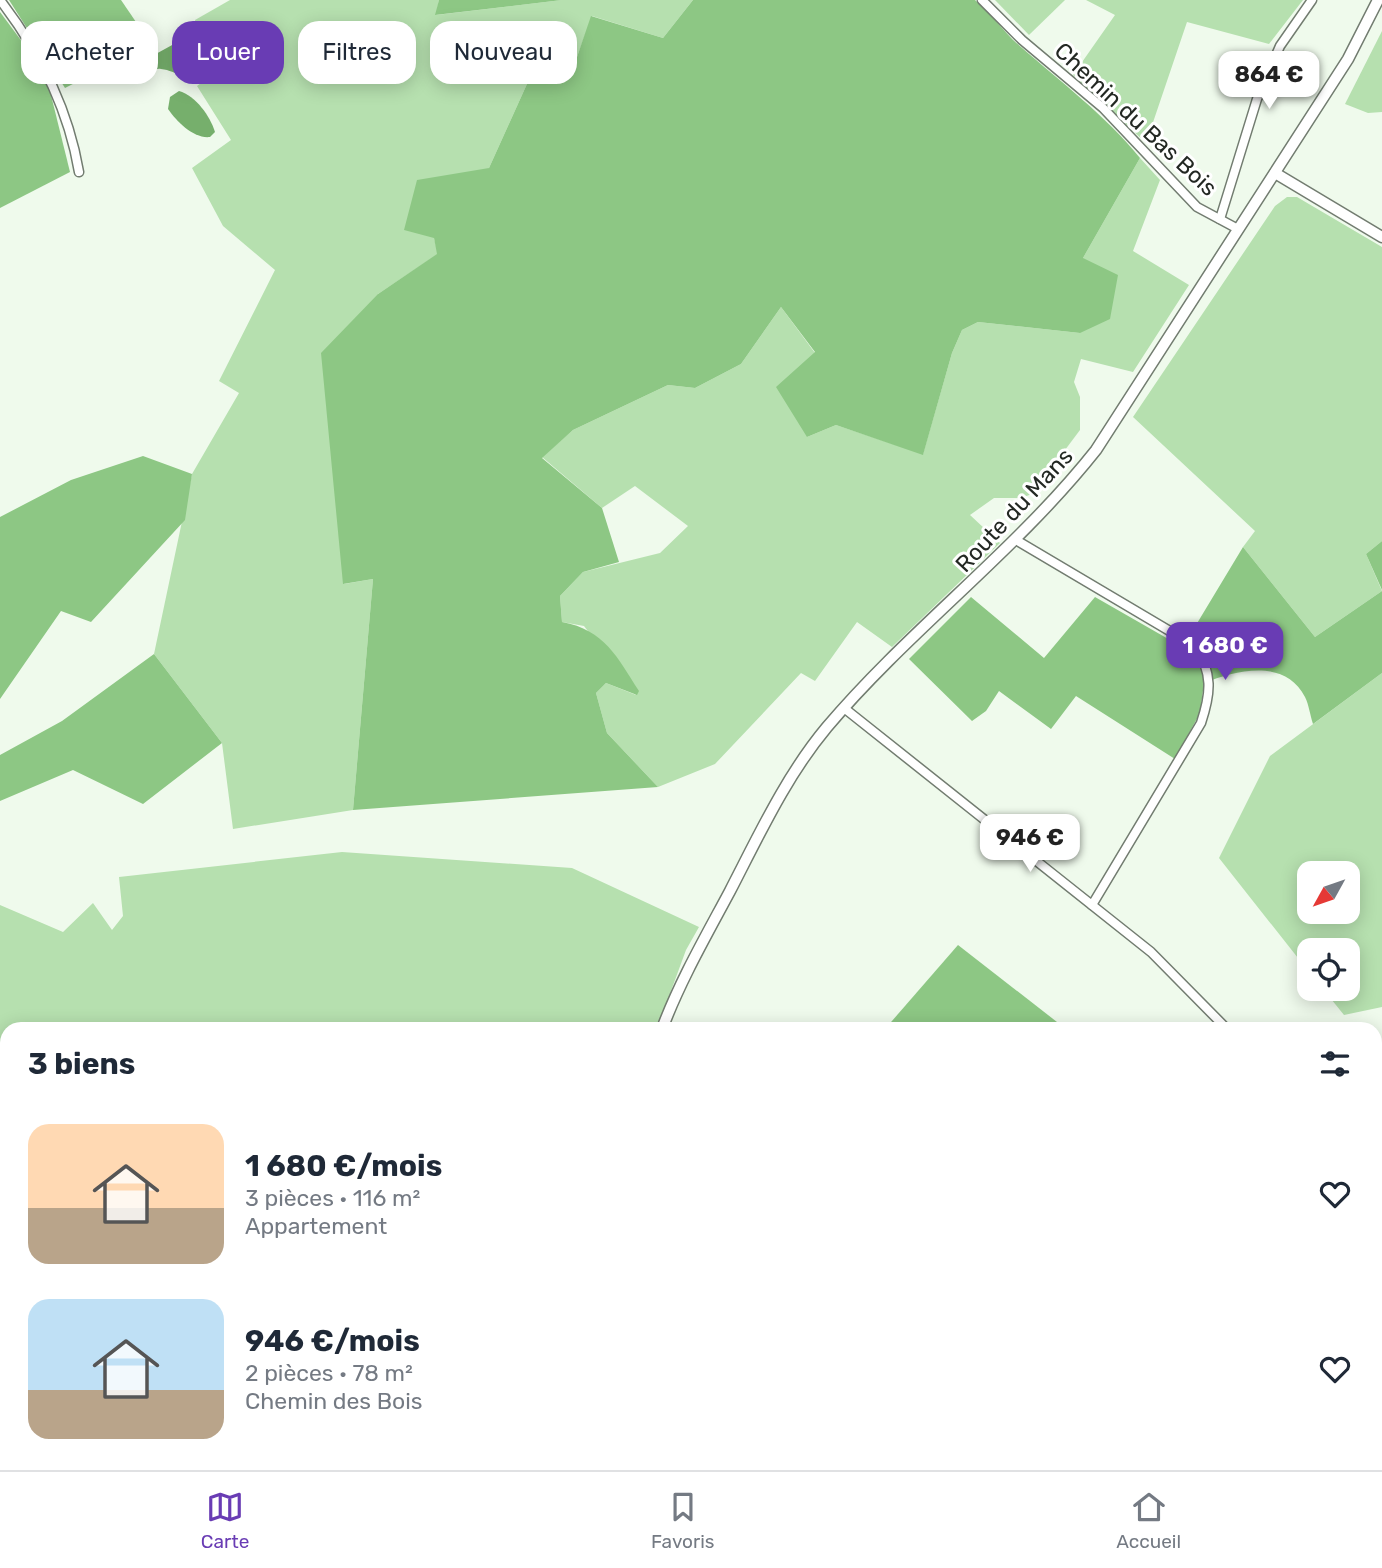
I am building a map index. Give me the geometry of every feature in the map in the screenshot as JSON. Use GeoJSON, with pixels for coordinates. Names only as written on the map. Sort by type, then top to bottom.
{"type":"FeatureCollection","features":[{"type":"Feature","properties":{"kind":"street"},"geometry":{"type":"LineString","coordinates":[[0,0],[32,46],[57,91],[79,172]]}},
{"type":"Feature","properties":{"kind":"street","name":"Chemin du Bas Bois"},"geometry":{"type":"LineString","coordinates":[[982,0],[1022,40],[1103,108],[1196,207],[1238,229]]}},
{"type":"Feature","properties":{"kind":"street"},"geometry":{"type":"LineString","coordinates":[[1220,219],[1257,99],[1279,46],[1312,0]]}},
{"type":"Feature","properties":{"kind":"street","name":"Route du Mans"},"geometry":{"type":"LineString","coordinates":[[665,1022],[680,985],[782,793],[808,752],[844,708],[1055,500],[1096,450],[1348,59],[1378,0]]}},
{"type":"Feature","properties":{"kind":"street"},"geometry":{"type":"LineString","coordinates":[[1275,173],[1382,237]]}},
{"type":"Feature","properties":{"kind":"street"},"geometry":{"type":"LineString","coordinates":[[1016,540],[1195,646],[1205,661],[1210,680],[1209,700],[1201,723],[1092,905]]}},
{"type":"Feature","properties":{"kind":"street"},"geometry":{"type":"LineString","coordinates":[[844,708],[1151,952],[1220,1022]]}},
{"type":"Feature","properties":{"kind":"shaded area"},"geometry":{"type":"Polygon","coordinates":[[[9,0],[121,0],[135,21],[22,21],[9,0]]]}},
{"type":"Feature","properties":{"kind":"shaded area"},"geometry":{"type":"Polygon","coordinates":[[[230,0],[439,0],[436,15],[562,0],[693,0],[663,38],[592,16],[577,57],[577,21],[430,21],[430,84],[527,84],[489,168],[434,238],[438,254],[378,294],[344,584],[373,579],[353,810],[233,829],[222,743],[154,654],[192,474],[239,393],[219,381],[275,270],[223,226],[192,168],[231,140],[197,86],[284,84],[284,21],[195,20],[230,0]]]}},
{"type":"Feature","properties":{"kind":"shaded area"},"geometry":{"type":"Polygon","coordinates":[[[439,0],[562,0],[435,15],[439,0]]]}},
{"type":"Feature","properties":{"kind":"shaded area"},"geometry":{"type":"Polygon","coordinates":[[[693,0],[975,0],[1015,42],[1098,113],[1140,158],[1083,258],[1118,275],[1110,319],[1080,333],[978,322],[962,330],[952,353],[923,455],[836,425],[807,437],[776,387],[815,352],[781,307],[741,364],[695,388],[668,385],[573,430],[542,458],[602,508],[619,562],[583,572],[560,596],[562,622],[589,631],[599,638],[616,656],[639,691],[637,695],[606,683],[596,693],[607,733],[658,787],[353,810],[373,579],[343,584],[321,353],[378,294],[437,254],[434,238],[404,230],[417,180],[489,168],[527,84],[577,84],[577,57],[591,16],[663,38],[693,0]]]}},
{"type":"Feature","properties":{"kind":"shaded area"},"geometry":{"type":"Polygon","coordinates":[[[995,0],[1065,0],[1029,35],[995,0]]]}},
{"type":"Feature","properties":{"kind":"shaded area"},"geometry":{"type":"Polygon","coordinates":[[[1086,0],[1303,0],[1269,44],[1187,22],[1146,143],[1073,75],[1115,15],[1086,0]]]}},
{"type":"Feature","properties":{"kind":"shaded area"},"geometry":{"type":"Polygon","coordinates":[[[0,12],[21,40],[21,84],[47,84],[49,87],[70,172],[0,208],[0,12]]]}},
{"type":"Feature","properties":{"kind":"shaded area"},"geometry":{"type":"Polygon","coordinates":[[[1382,31],[1382,112],[1368,113],[1345,104],[1382,31]]]}},
{"type":"Feature","properties":{"kind":"shaded area"},"geometry":{"type":"Polygon","coordinates":[[[172,45],[172,72],[158,69],[158,53],[172,45]]]}},
{"type":"Feature","properties":{"kind":"shaded area"},"geometry":{"type":"Polygon","coordinates":[[[179,91],[191,97],[206,113],[215,132],[210,137],[192,132],[168,109],[170,97],[179,91]]]}},
{"type":"Feature","properties":{"kind":"shaded area"},"geometry":{"type":"Polygon","coordinates":[[[1140,158],[1160,180],[1133,251],[1189,285],[1133,372],[1081,359],[1074,382],[1080,397],[1080,430],[1032,494],[1021,498],[994,498],[970,515],[1000,543],[892,647],[857,622],[815,681],[801,673],[715,764],[658,787],[607,733],[596,693],[606,683],[636,695],[584,626],[562,622],[560,596],[583,572],[660,553],[688,526],[635,486],[602,508],[542,457],[573,430],[668,385],[695,388],[741,364],[781,307],[815,353],[807,437],[836,425],[923,454],[952,353],[962,330],[978,322],[1080,333],[1083,258],[1140,158]]]}},
{"type":"Feature","properties":{"kind":"shaded area"},"geometry":{"type":"Polygon","coordinates":[[[1287,197],[1297,197],[1382,247],[1382,541],[1366,554],[1382,591],[1315,637],[1243,547],[1255,531],[1133,417],[1275,206],[1287,197]]]}},
{"type":"Feature","properties":{"kind":"shaded area"},"geometry":{"type":"Polygon","coordinates":[[[143,456],[192,474],[185,520],[91,622],[61,611],[0,699],[0,517],[71,480],[143,456]]]}},
{"type":"Feature","properties":{"kind":"shaded area"},"geometry":{"type":"Polygon","coordinates":[[[1382,541],[1382,590],[1366,554],[1382,541]]]}},
{"type":"Feature","properties":{"kind":"shaded area"},"geometry":{"type":"Polygon","coordinates":[[[1243,547],[1315,637],[1382,591],[1382,673],[1313,724],[1305,697],[1296,685],[1285,677],[1259,670],[1231,674],[1204,683],[1200,713],[1175,759],[1076,696],[1051,729],[999,691],[986,711],[972,721],[909,659],[971,597],[1044,658],[1095,597],[1177,644],[1193,630],[1243,547]]]}},
{"type":"Feature","properties":{"kind":"shaded area"},"geometry":{"type":"Polygon","coordinates":[[[154,654],[222,743],[143,804],[73,770],[0,801],[0,755],[62,721],[154,654]]]}},
{"type":"Feature","properties":{"kind":"shaded area"},"geometry":{"type":"Polygon","coordinates":[[[1382,673],[1382,1007],[1344,1015],[1333,1001],[1360,1001],[1360,938],[1297,938],[1297,957],[1219,858],[1270,756],[1382,673]]]}},
{"type":"Feature","properties":{"kind":"shaded area"},"geometry":{"type":"Polygon","coordinates":[[[342,852],[572,868],[699,927],[686,950],[660,1022],[0,1022],[0,905],[63,932],[93,903],[112,930],[123,916],[119,877],[342,852]]]}},
{"type":"Feature","properties":{"kind":"shaded area"},"geometry":{"type":"Polygon","coordinates":[[[958,945],[1057,1022],[891,1022],[958,945]]]}}]}
